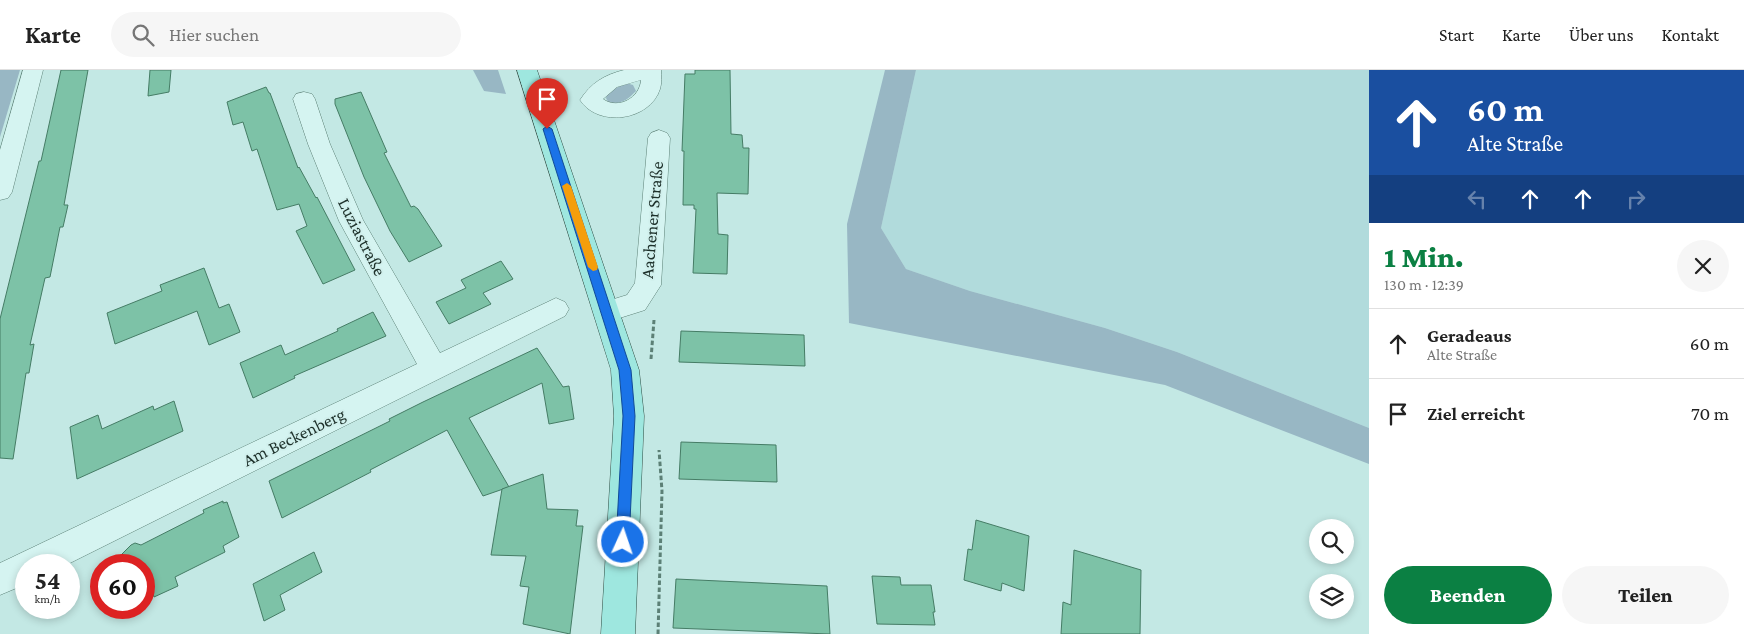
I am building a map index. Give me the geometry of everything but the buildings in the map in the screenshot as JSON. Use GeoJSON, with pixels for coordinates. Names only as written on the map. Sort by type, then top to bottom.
{"type":"FeatureCollection","features":[{"type":"Feature","properties":{"kind":"main road"},"geometry":{"type":"LineString","coordinates":[[527,70],[625,370],[629,416],[618,634]]}},
{"type":"Feature","properties":{"kind":"street"},"geometry":{"type":"LineString","coordinates":[[0,192],[33,70]]}},
{"type":"Feature","properties":{"kind":"street","name":"Luziastraße"},"geometry":{"type":"LineString","coordinates":[[304,99],[319,144],[351,222],[434,368]]}},
{"type":"Feature","properties":{"kind":"street","name":"Aachener Straße"},"geometry":{"type":"LineString","coordinates":[[607,311],[636,303],[648,285],[659,138]]}},
{"type":"Feature","properties":{"kind":"street","name":"Am Beckenberg"},"geometry":{"type":"LineString","coordinates":[[54,554],[556,309]]}},
{"type":"Feature","properties":{"kind":"street"},"geometry":{"type":"LineString","coordinates":[[0,579],[15,573]]}},
{"type":"Feature","properties":{"kind":"shaded area"},"geometry":{"type":"Polygon","coordinates":[[[0,70],[20,70],[0,137],[0,70]]]}},
{"type":"Feature","properties":{"kind":"shaded area"},"geometry":{"type":"Polygon","coordinates":[[[473,70],[498,70],[506,94],[484,91],[473,70]]]}},
{"type":"Feature","properties":{"kind":"shaded area"},"geometry":{"type":"Polygon","coordinates":[[[885,70],[916,70],[881,228],[906,269],[970,291],[1105,328],[1177,352],[1369,428],[1369,464],[1165,385],[849,323],[847,224],[885,70]]]}},
{"type":"Feature","properties":{"kind":"shaded area"},"geometry":{"type":"Polygon","coordinates":[[[916,70],[1369,70],[1369,428],[1177,352],[1105,328],[970,291],[906,269],[881,228],[916,70]]]}},
{"type":"Feature","properties":{"kind":"shaded area"},"geometry":{"type":"Polygon","coordinates":[[[626,83],[633,85],[636,91],[624,101],[617,103],[608,102],[606,98],[608,92],[626,83]]]}},
{"type":"Feature","properties":{"kind":"slow traffic"},"geometry":{"type":"LineString","coordinates":[[567,186],[593,267]]}},
{"type":"Feature","properties":{"kind":"route"},"geometry":{"type":"LineString","coordinates":[[547,129],[618,343],[625,370],[629,416],[623,542]]}}]}
